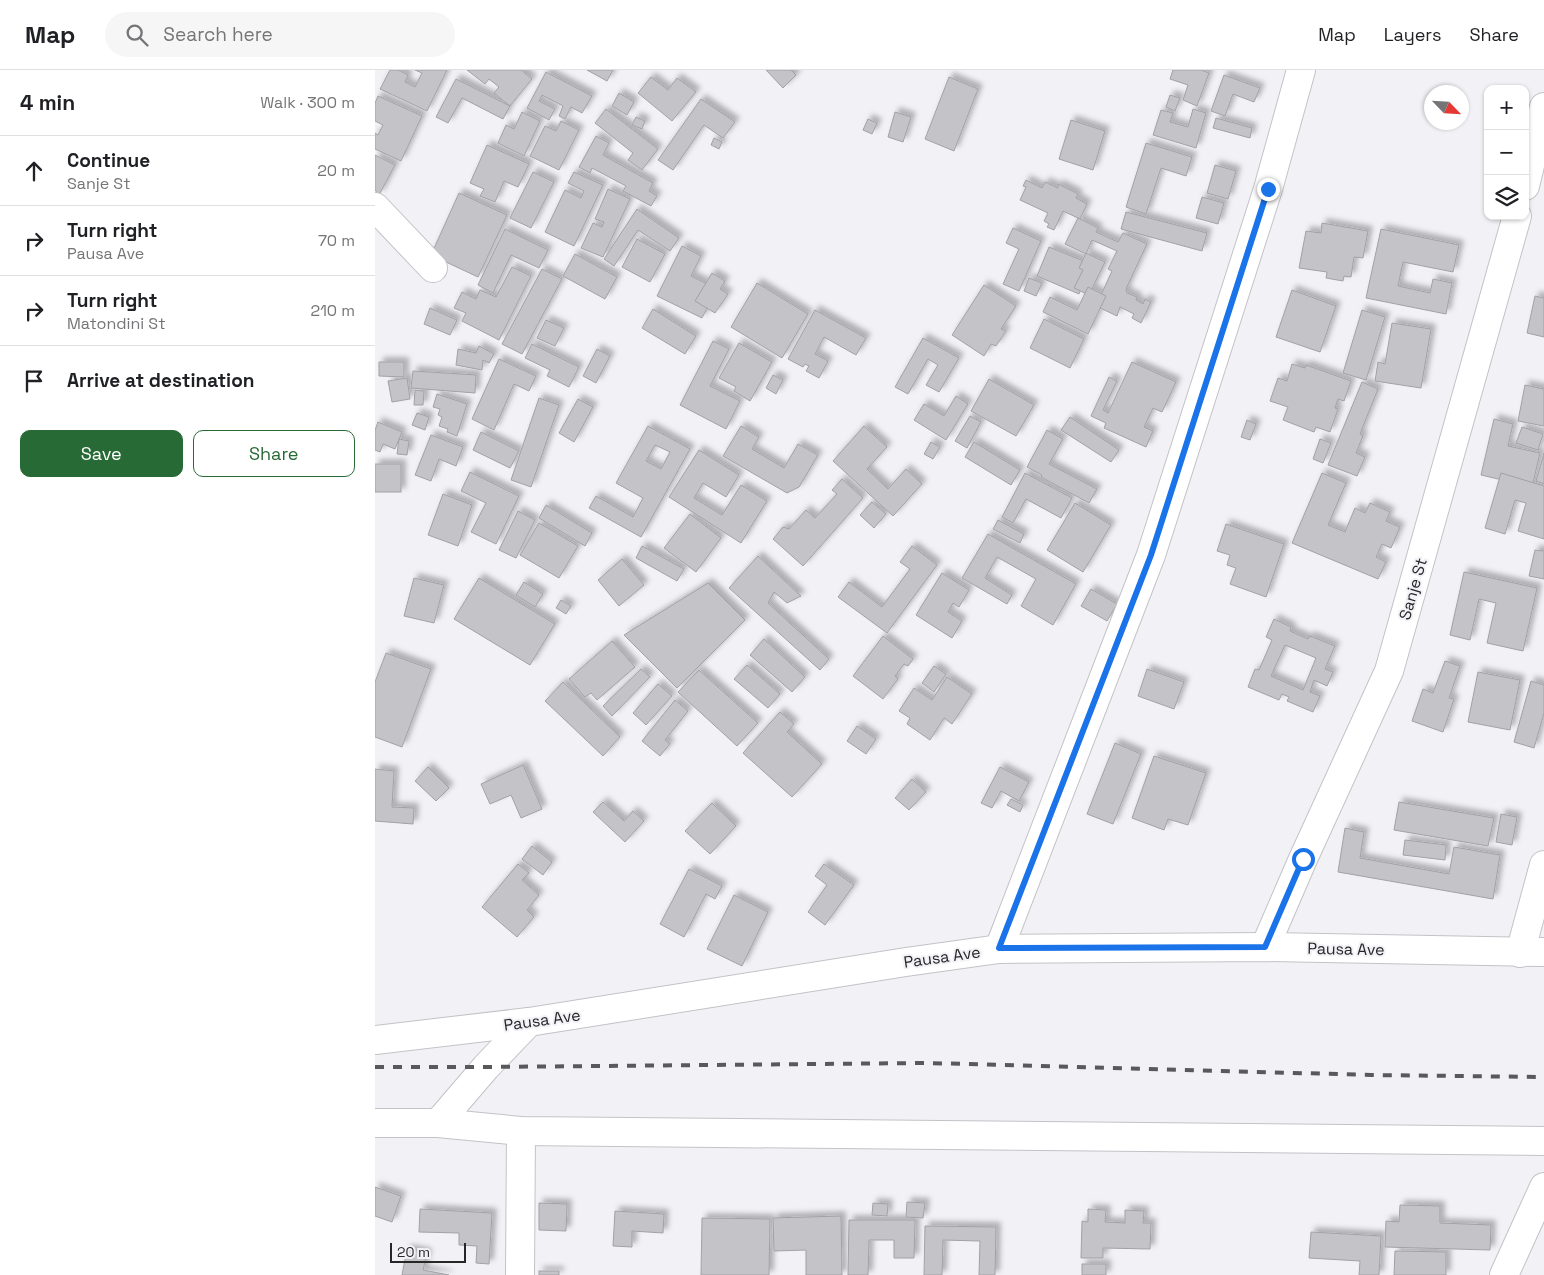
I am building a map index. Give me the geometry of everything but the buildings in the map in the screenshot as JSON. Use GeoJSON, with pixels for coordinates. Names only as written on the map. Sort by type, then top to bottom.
{"type":"FeatureCollection","features":[{"type":"Feature","properties":{"kind":"street"},"geometry":{"type":"LineString","coordinates":[[999,948],[1151,555],[1268,189],[1301,70]]}},
{"type":"Feature","properties":{"kind":"street"},"geometry":{"type":"LineString","coordinates":[[1528,175],[1544,108]]}},
{"type":"Feature","properties":{"kind":"street"},"geometry":{"type":"LineString","coordinates":[[375,207],[433,268]]}},
{"type":"Feature","properties":{"kind":"street","name":"Sanje St"},"geometry":{"type":"LineString","coordinates":[[1265,947],[1389,671],[1516,220]]}},
{"type":"Feature","properties":{"kind":"street"},"geometry":{"type":"LineString","coordinates":[[1532,952],[1544,865]]}},
{"type":"Feature","properties":{"kind":"street","name":"Pausa Ave"},"geometry":{"type":"LineString","coordinates":[[375,1040],[529,1022],[999,948],[1265,947],[1532,952]]}},
{"type":"Feature","properties":{"kind":"street"},"geometry":{"type":"LineString","coordinates":[[438,1123],[486,1067],[529,1022]]}},
{"type":"Feature","properties":{"kind":"street"},"geometry":{"type":"LineString","coordinates":[[375,1123],[438,1123],[521,1131],[1544,1140]]}},
{"type":"Feature","properties":{"kind":"street"},"geometry":{"type":"LineString","coordinates":[[520,1275],[521,1131]]}},
{"type":"Feature","properties":{"kind":"street"},"geometry":{"type":"LineString","coordinates":[[1504,1275],[1544,1187]]}},
{"type":"Feature","properties":{"kind":"railway"},"geometry":{"type":"LineString","coordinates":[[375,1067],[928,1063],[1371,1075],[1544,1077]]}},
{"type":"Feature","properties":{"kind":"route"},"geometry":{"type":"LineString","coordinates":[[1268,189],[1151,555],[999,948],[1265,947],[1303,859]]}}]}
